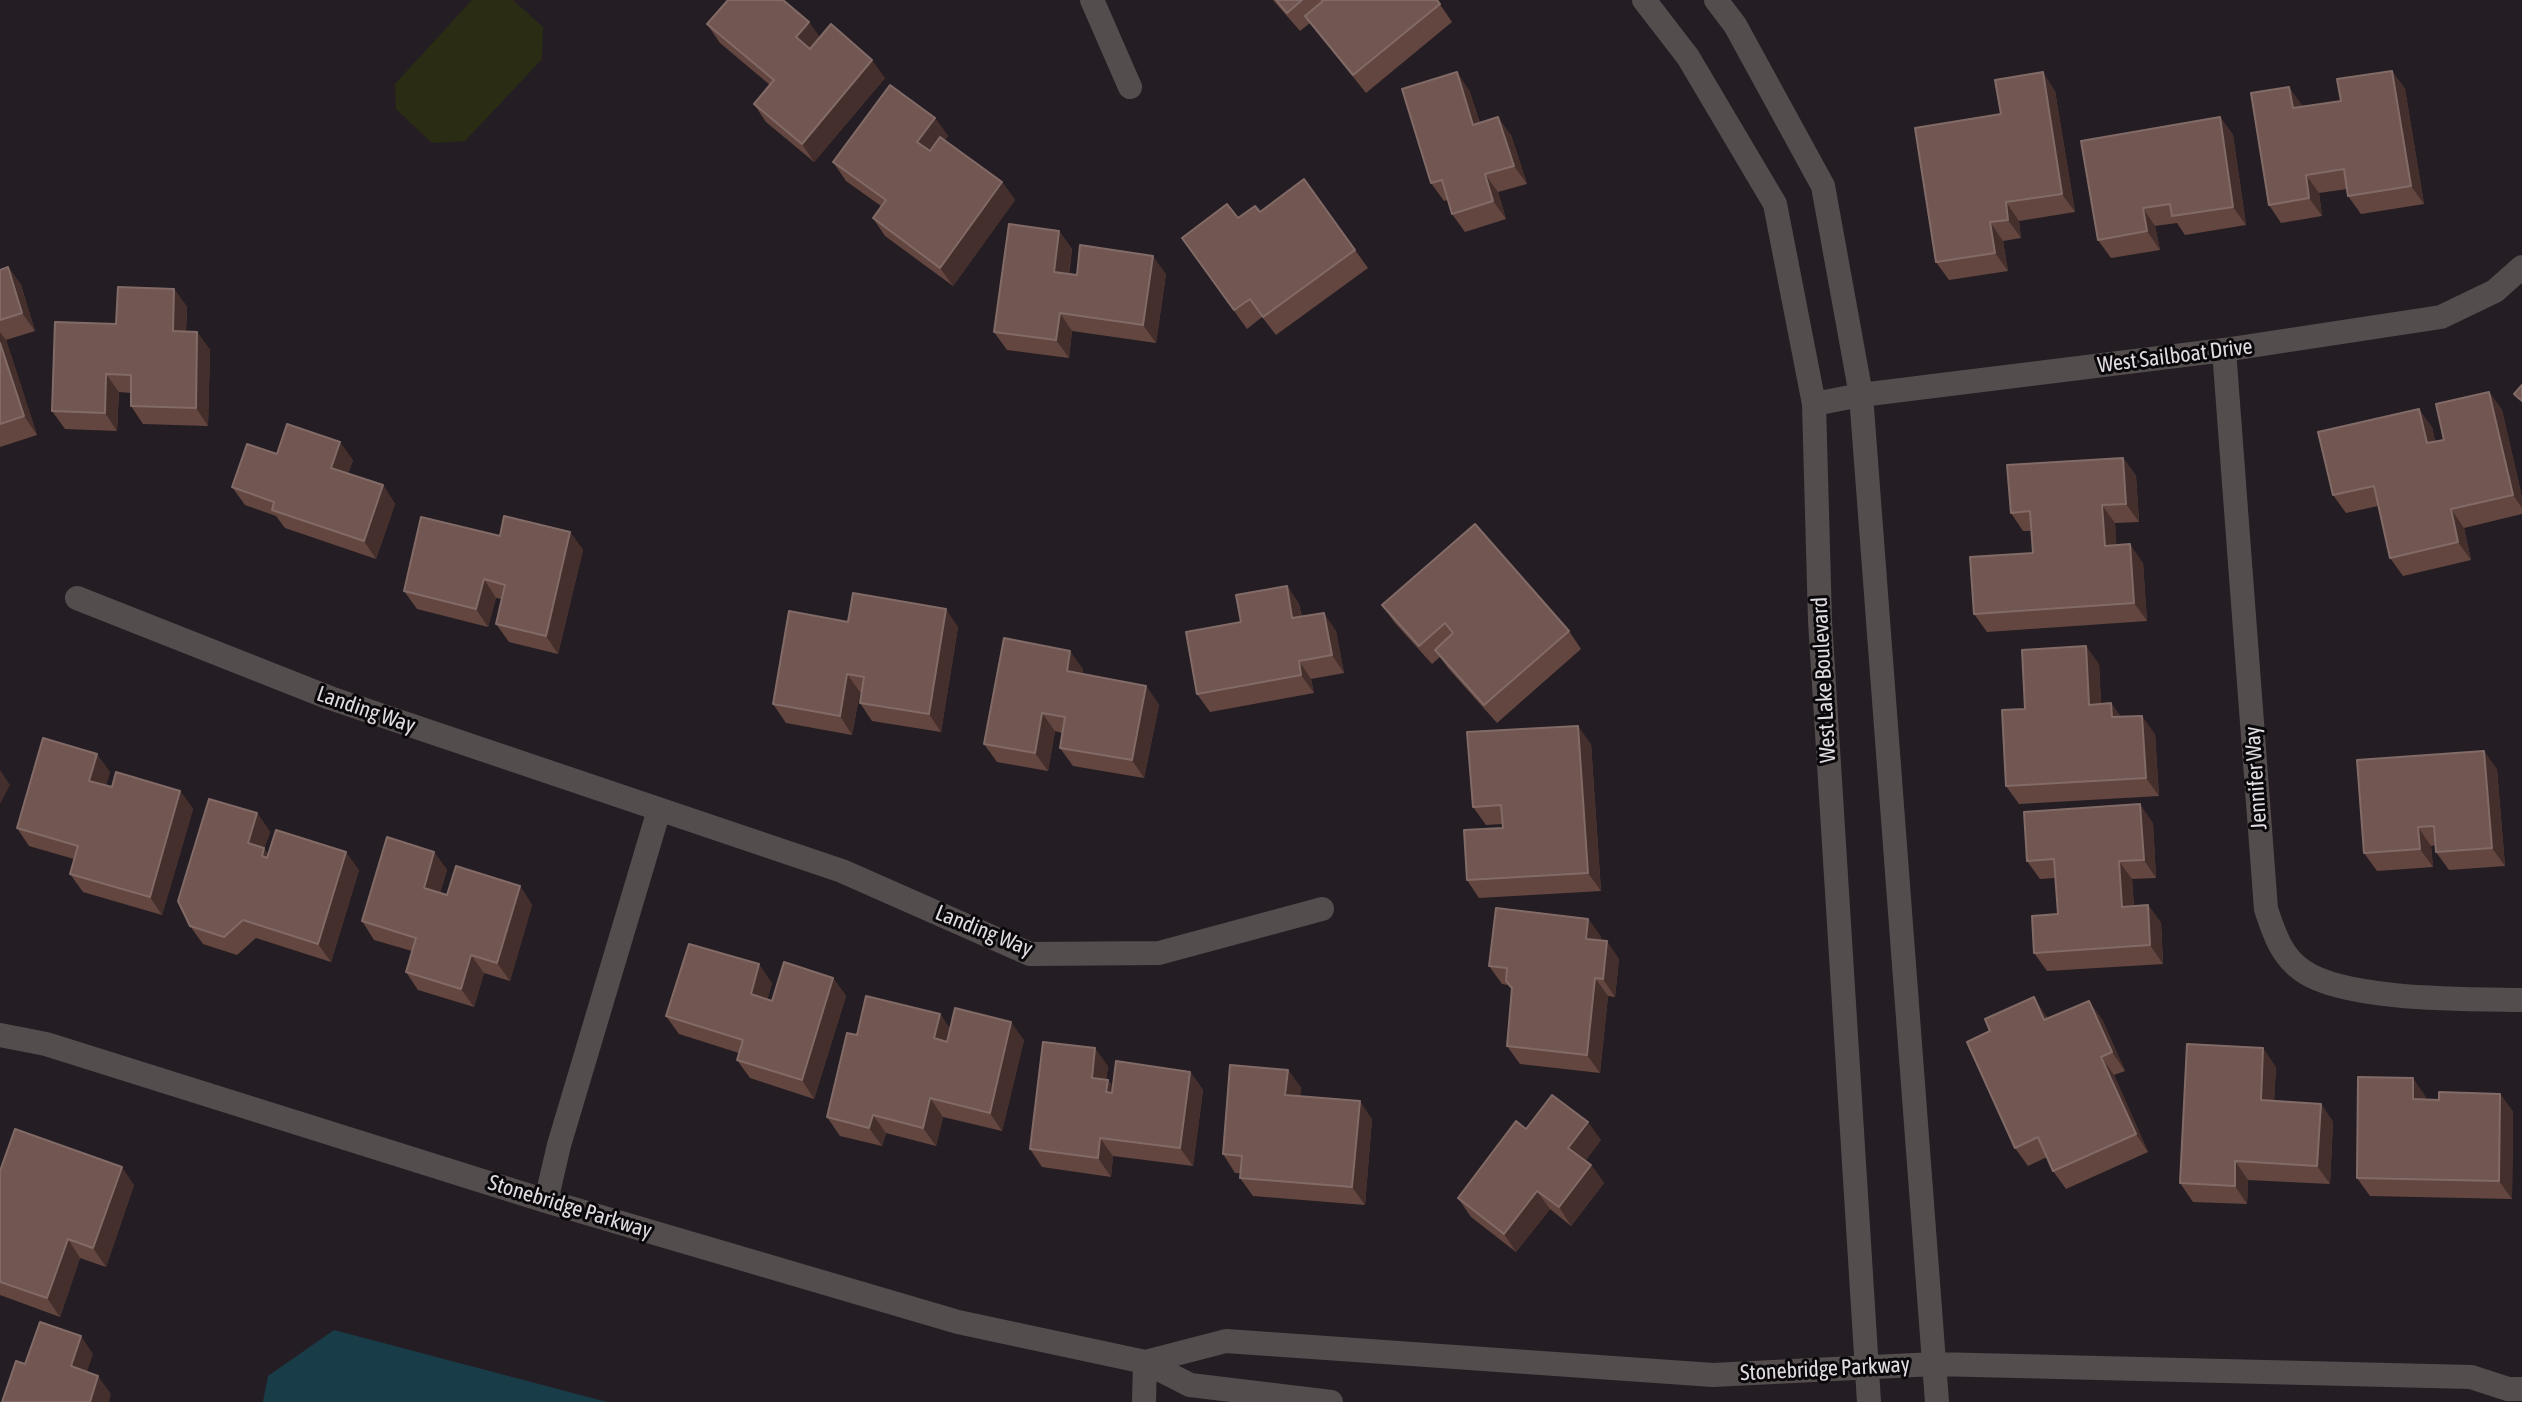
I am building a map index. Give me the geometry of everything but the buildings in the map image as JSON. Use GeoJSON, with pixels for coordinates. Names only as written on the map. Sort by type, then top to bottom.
{"type":"FeatureCollection","features":[{"type":"Feature","properties":{"kind":"street"},"geometry":{"type":"LineString","coordinates":[[1092,0],[1130,87]]}},
{"type":"Feature","properties":{"kind":"street","name":"West Lake Boulevard"},"geometry":{"type":"LineString","coordinates":[[1644,0],[1688,57],[1775,204],[1814,404],[1820,621],[1869,1402]]}},
{"type":"Feature","properties":{"kind":"street"},"geometry":{"type":"LineString","coordinates":[[1716,0],[1735,25],[1823,186],[1861,395],[1937,1402]]}},
{"type":"Feature","properties":{"kind":"street","name":"West Sailboat Drive"},"geometry":{"type":"LineString","coordinates":[[1814,404],[1861,395],[2224,350],[2441,317],[2495,291],[2522,267]]}},
{"type":"Feature","properties":{"kind":"street","name":"Jennifer Way"},"geometry":{"type":"LineString","coordinates":[[2224,350],[2266,909],[2279,946],[2303,971],[2334,986],[2446,999],[2522,1000]]}},
{"type":"Feature","properties":{"kind":"street","name":"Landing Way"},"geometry":{"type":"LineString","coordinates":[[77,598],[330,698],[842,871],[1030,954],[1159,953],[1322,909]]}},
{"type":"Feature","properties":{"kind":"street"},"geometry":{"type":"LineString","coordinates":[[546,1201],[559,1145],[659,810]]}},
{"type":"Feature","properties":{"kind":"street","name":"Stonebridge Parkway"},"geometry":{"type":"LineString","coordinates":[[0,1035],[46,1044],[190,1087],[546,1201],[958,1322],[1145,1362],[1190,1385],[1331,1402]]}},
{"type":"Feature","properties":{"kind":"street","name":"Stonebridge Parkway"},"geometry":{"type":"LineString","coordinates":[[1145,1362],[1226,1341],[1713,1375],[1934,1364],[2471,1377],[2506,1393]]}},
{"type":"Feature","properties":{"kind":"street"},"geometry":{"type":"LineString","coordinates":[[1144,1402],[1145,1362]]}},
{"type":"Feature","properties":{"kind":"green space"},"geometry":{"type":"Polygon","coordinates":[[[472,0],[513,0],[543,27],[542,59],[465,141],[432,143],[396,109],[395,84],[472,0]]]}},
{"type":"Feature","properties":{"kind":"water"},"geometry":{"type":"Polygon","coordinates":[[[334,1330],[607,1402],[263,1402],[268,1376],[334,1330]]]}}]}
